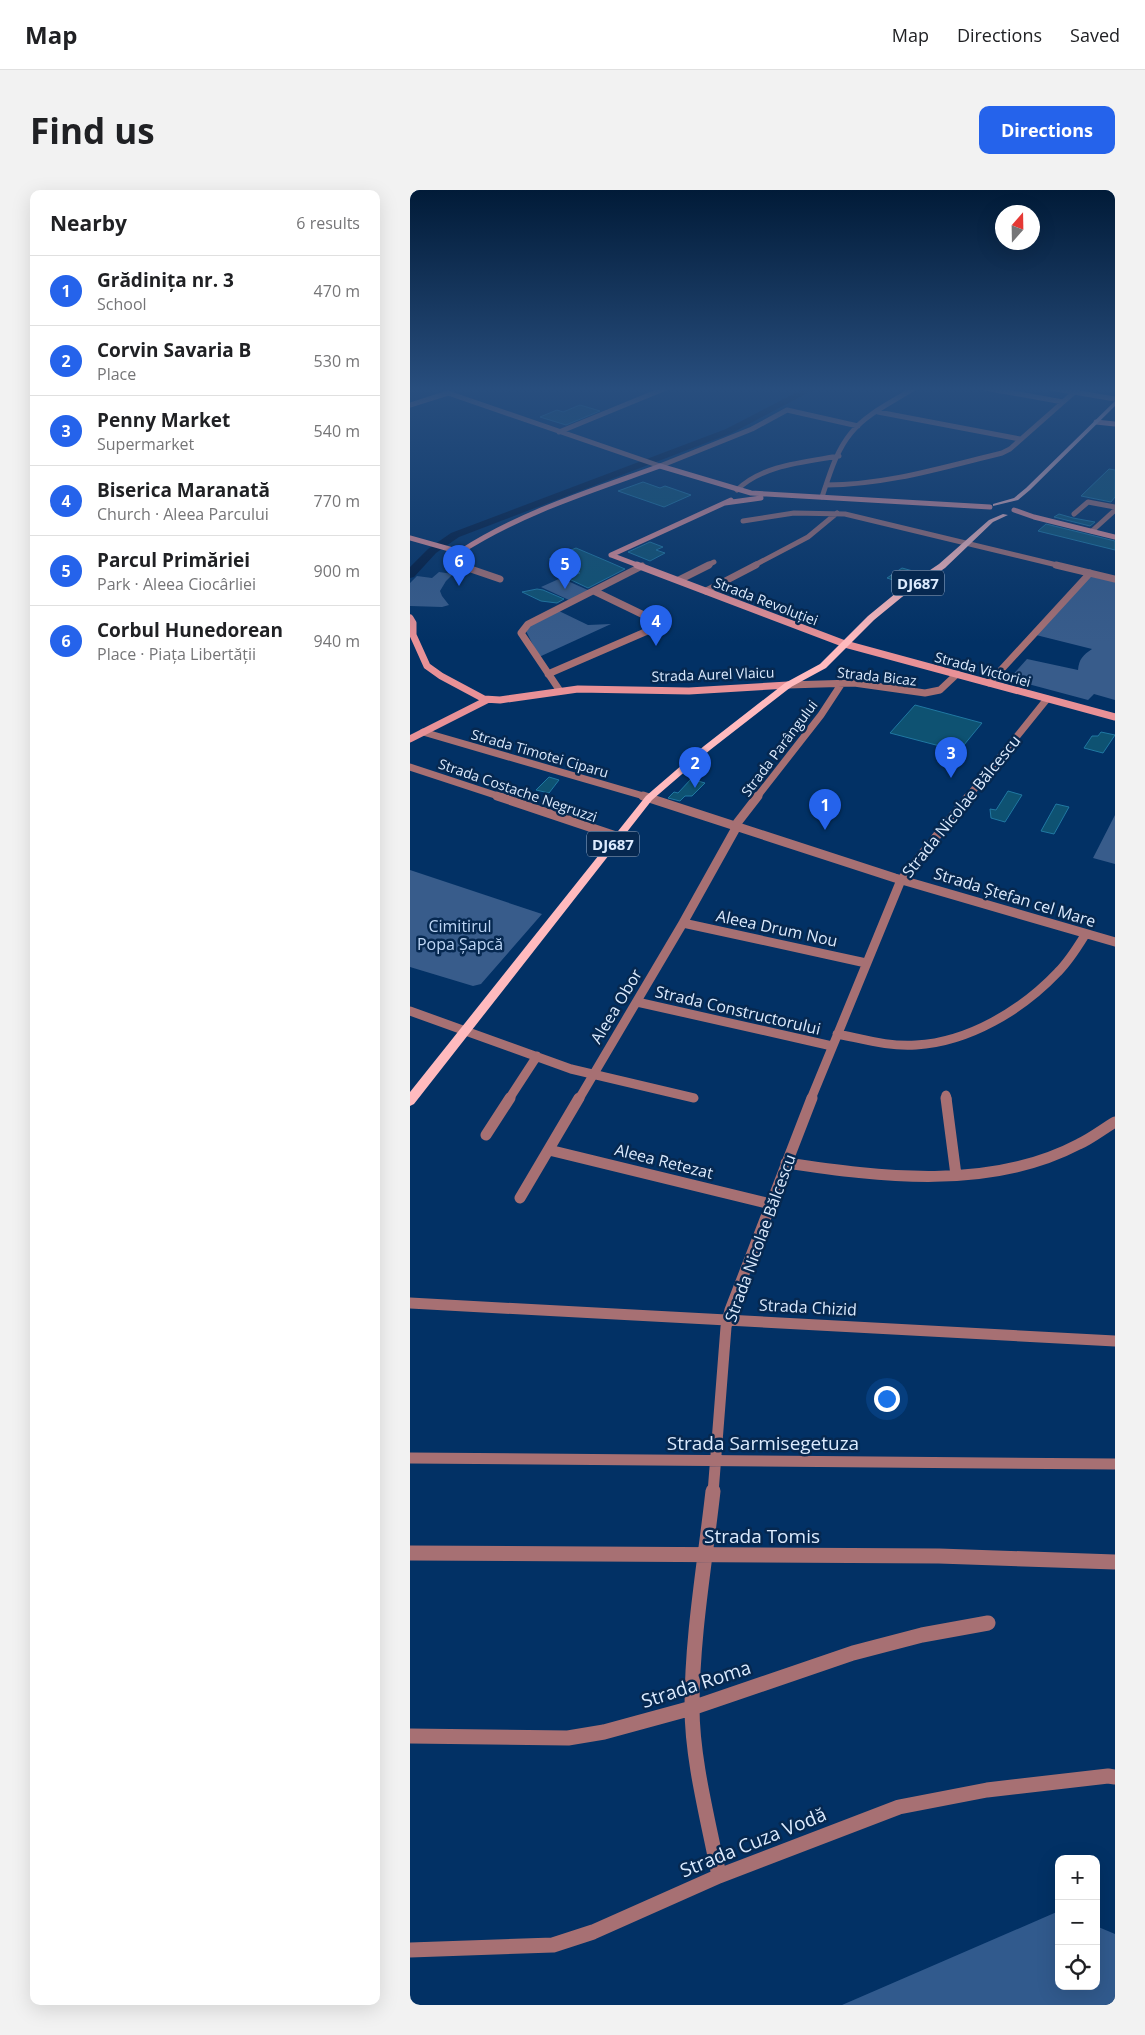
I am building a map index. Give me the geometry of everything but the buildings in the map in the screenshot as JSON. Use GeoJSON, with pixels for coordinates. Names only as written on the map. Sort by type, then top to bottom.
{"type":"FeatureCollection","features":[{"type":"Feature","properties":{"kind":"main road"},"geometry":{"type":"LineString","coordinates":[[991,509],[1016,499],[1045,473]]}},
{"type":"Feature","properties":{"kind":"main road"},"geometry":{"type":"LineString","coordinates":[[991,509],[1010,512],[1016,499]]}},
{"type":"Feature","properties":{"kind":"main road"},"geometry":{"type":"LineString","coordinates":[[991,509],[991,521]]}},
{"type":"Feature","properties":{"kind":"main road","name":"Strada Aurel Vlaicu"},"geometry":{"type":"LineString","coordinates":[[788,685],[817,671],[889,603],[942,566],[991,521],[1010,512]]}},
{"type":"Feature","properties":{"kind":"main road","name":"DJ687"},"geometry":{"type":"LineString","coordinates":[[410,1101],[649,798],[707,748],[788,685]]}},
{"type":"Feature","properties":{"kind":"street"},"geometry":{"type":"LineString","coordinates":[[500,579],[454,563],[452,560],[460,552],[495,530],[522,517],[638,473]]}},
{"type":"Feature","properties":{"kind":"street"},"geometry":{"type":"LineString","coordinates":[[672,473],[737,492],[767,498],[991,509]]}},
{"type":"Feature","properties":{"kind":"street"},"geometry":{"type":"LineString","coordinates":[[725,503],[745,482],[767,473]]}},
{"type":"Feature","properties":{"kind":"street"},"geometry":{"type":"LineString","coordinates":[[822,497],[832,473]]}},
{"type":"Feature","properties":{"kind":"street"},"geometry":{"type":"LineString","coordinates":[[826,485],[880,482],[923,473]]}},
{"type":"Feature","properties":{"kind":"street"},"geometry":{"type":"LineString","coordinates":[[737,492],[991,509]]}},
{"type":"Feature","properties":{"kind":"street"},"geometry":{"type":"LineString","coordinates":[[725,503],[767,498]]}},
{"type":"Feature","properties":{"kind":"street"},"geometry":{"type":"LineString","coordinates":[[1074,514],[1088,502],[1115,508]]}},
{"type":"Feature","properties":{"kind":"street","name":"Strada Revoluției"},"geometry":{"type":"LineString","coordinates":[[725,503],[611,555],[845,644]]}},
{"type":"Feature","properties":{"kind":"street"},"geometry":{"type":"LineString","coordinates":[[1092,531],[1115,508]]}},
{"type":"Feature","properties":{"kind":"street"},"geometry":{"type":"LineString","coordinates":[[1010,512],[1115,537]]}},
{"type":"Feature","properties":{"kind":"street"},"geometry":{"type":"LineString","coordinates":[[743,521],[794,513],[837,513],[1115,579]]}},
{"type":"Feature","properties":{"kind":"street"},"geometry":{"type":"LineString","coordinates":[[706,591],[808,537],[837,513]]}},
{"type":"Feature","properties":{"kind":"street"},"geometry":{"type":"LineString","coordinates":[[410,538],[447,550],[460,552]]}},
{"type":"Feature","properties":{"kind":"street","name":"Strada Revoluției"},"geometry":{"type":"LineString","coordinates":[[679,580],[714,562]]}},
{"type":"Feature","properties":{"kind":"street"},"geometry":{"type":"LineString","coordinates":[[560,691],[521,633],[522,630],[528,624],[642,566]]}},
{"type":"Feature","properties":{"kind":"street"},"geometry":{"type":"LineString","coordinates":[[989,683],[1090,573]]}},
{"type":"Feature","properties":{"kind":"street"},"geometry":{"type":"LineString","coordinates":[[548,674],[659,626],[659,623],[654,620],[594,591]]}},
{"type":"Feature","properties":{"kind":"street"},"geometry":{"type":"LineString","coordinates":[[410,618],[412,620],[411,629],[414,641],[427,666],[440,676],[487,700]]}},
{"type":"Feature","properties":{"kind":"street","name":"Strada Victoriei"},"geometry":{"type":"LineString","coordinates":[[845,644],[1115,717]]}},
{"type":"Feature","properties":{"kind":"street","name":"Strada Bicaz"},"geometry":{"type":"LineString","coordinates":[[788,685],[842,683],[925,693],[940,690],[956,674]]}},
{"type":"Feature","properties":{"kind":"street","name":"Strada Parângului"},"geometry":{"type":"LineString","coordinates":[[735,828],[821,715],[842,683]]}},
{"type":"Feature","properties":{"kind":"street","name":"Strada Aurel Vlaicu"},"geometry":{"type":"LineString","coordinates":[[487,700],[500,700],[590,688],[689,690],[788,685]]}},
{"type":"Feature","properties":{"kind":"street","name":"Strada Nicolae Bălcescu"},"geometry":{"type":"LineString","coordinates":[[718,1876],[697,1758],[692,1708],[696,1643],[717,1461],[728,1319],[832,1046],[901,880],[1047,699]]}},
{"type":"Feature","properties":{"kind":"street"},"geometry":{"type":"LineString","coordinates":[[410,739],[487,700]]}},
{"type":"Feature","properties":{"kind":"street","name":"Strada Timotei Ciparu"},"geometry":{"type":"LineString","coordinates":[[423,732],[649,798]]}},
{"type":"Feature","properties":{"kind":"street","name":"Strada Costache Negruzzi"},"geometry":{"type":"LineString","coordinates":[[410,767],[619,837]]}},
{"type":"Feature","properties":{"kind":"street","name":"Strada Ștefan cel Mare"},"geometry":{"type":"LineString","coordinates":[[649,798],[735,828],[901,880],[1111,941]]}},
{"type":"Feature","properties":{"kind":"street","name":"Aleea Obor"},"geometry":{"type":"LineString","coordinates":[[520,1198],[683,923],[735,828]]}},
{"type":"Feature","properties":{"kind":"street","name":"Aleea Drum Nou"},"geometry":{"type":"LineString","coordinates":[[683,923],[866,963]]}},
{"type":"Feature","properties":{"kind":"street"},"geometry":{"type":"LineString","coordinates":[[837,1034],[915,1045],[934,1043],[961,1035],[998,1018],[1026,1000],[1058,972],[1085,934]]}},
{"type":"Feature","properties":{"kind":"street","name":"Strada Constructorului"},"geometry":{"type":"LineString","coordinates":[[637,1002],[832,1046]]}},
{"type":"Feature","properties":{"kind":"street"},"geometry":{"type":"LineString","coordinates":[[410,1011],[571,1069],[694,1098]]}},
{"type":"Feature","properties":{"kind":"street"},"geometry":{"type":"LineString","coordinates":[[486,1135],[537,1056]]}},
{"type":"Feature","properties":{"kind":"street"},"geometry":{"type":"LineString","coordinates":[[946,1095],[956,1175]]}},
{"type":"Feature","properties":{"kind":"street"},"geometry":{"type":"LineString","coordinates":[[786,1163],[872,1176],[956,1175],[1010,1169],[1081,1143],[1115,1122]]}},
{"type":"Feature","properties":{"kind":"street","name":"Aleea Retezat"},"geometry":{"type":"LineString","coordinates":[[549,1150],[771,1204]]}},
{"type":"Feature","properties":{"kind":"street","name":"Strada Chizid"},"geometry":{"type":"LineString","coordinates":[[410,1303],[1115,1341]]}},
{"type":"Feature","properties":{"kind":"street","name":"Strada Sarmisegetuza"},"geometry":{"type":"LineString","coordinates":[[410,1458],[1115,1464]]}},
{"type":"Feature","properties":{"kind":"street","name":"Strada Tomis"},"geometry":{"type":"LineString","coordinates":[[410,1553],[706,1556],[872,1554],[1009,1556],[1115,1562]]}},
{"type":"Feature","properties":{"kind":"street","name":"Strada Roma"},"geometry":{"type":"LineString","coordinates":[[410,1736],[568,1738],[637,1724],[692,1708],[853,1653],[922,1635],[988,1623]]}},
{"type":"Feature","properties":{"kind":"street","name":"Strada Cuza Vodă"},"geometry":{"type":"LineString","coordinates":[[410,1950],[510,1948],[552,1945],[593,1932],[718,1876],[899,1807],[987,1790],[1108,1776],[1115,1777]]}},
{"type":"Feature","properties":{"kind":"green space"},"geometry":{"type":"Polygon","coordinates":[[[439,572],[453,574],[440,591],[449,605],[442,607],[410,606],[410,583],[417,576],[432,578],[439,572]]]}},
{"type":"Feature","properties":{"kind":"green space"},"geometry":{"type":"Polygon","coordinates":[[[1090,576],[1115,582],[1115,700],[1094,694],[1088,700],[1009,679],[1027,659],[1078,670],[1082,658],[1092,649],[1036,635],[1090,576]]]}},
{"type":"Feature","properties":{"kind":"green space"},"geometry":{"type":"Polygon","coordinates":[[[561,578],[590,591],[569,600],[541,587],[561,578]]]}},
{"type":"Feature","properties":{"kind":"green space"},"geometry":{"type":"Polygon","coordinates":[[[559,611],[588,625],[611,624],[539,657],[526,631],[528,627],[559,611]]]}},
{"type":"Feature","properties":{"kind":"green space"},"geometry":{"type":"Polygon","coordinates":[[[1115,815],[1115,864],[1093,858],[1115,815]]]}},
{"type":"Feature","properties":{"kind":"green space","name":"Cimitirul Popa Șapcă"},"geometry":{"type":"Polygon","coordinates":[[[410,870],[542,914],[481,984],[473,986],[410,967],[410,870]]]}},
{"type":"Feature","properties":{"kind":"shaded area"},"geometry":{"type":"Polygon","coordinates":[[[1055,1913],[1055,1990],[1100,1990],[1100,1928],[1115,1934],[1115,2005],[842,2005],[1055,1913]]]}},
{"type":"Feature","properties":{"kind":"waterway"},"geometry":{"type":"LineString","coordinates":[[410,574],[432,551],[455,535],[619,473]]}},
{"type":"Feature","properties":{"kind":"place","name":"Corbul Hunedorean"},"geometry":{"type":"Point","coordinates":[459,586]}},
{"type":"Feature","properties":{"kind":"place","name":"Parcul Primăriei"},"geometry":{"type":"Point","coordinates":[565,589]}},
{"type":"Feature","properties":{"kind":"place","name":"Biserica Maranată"},"geometry":{"type":"Point","coordinates":[656,646]}},
{"type":"Feature","properties":{"kind":"place","name":"Penny Market"},"geometry":{"type":"Point","coordinates":[951,778]}},
{"type":"Feature","properties":{"kind":"place","name":"Corvin Savaria B"},"geometry":{"type":"Point","coordinates":[695,788]}},
{"type":"Feature","properties":{"kind":"place","name":"Grădinița nr. 3"},"geometry":{"type":"Point","coordinates":[825,830]}}]}
